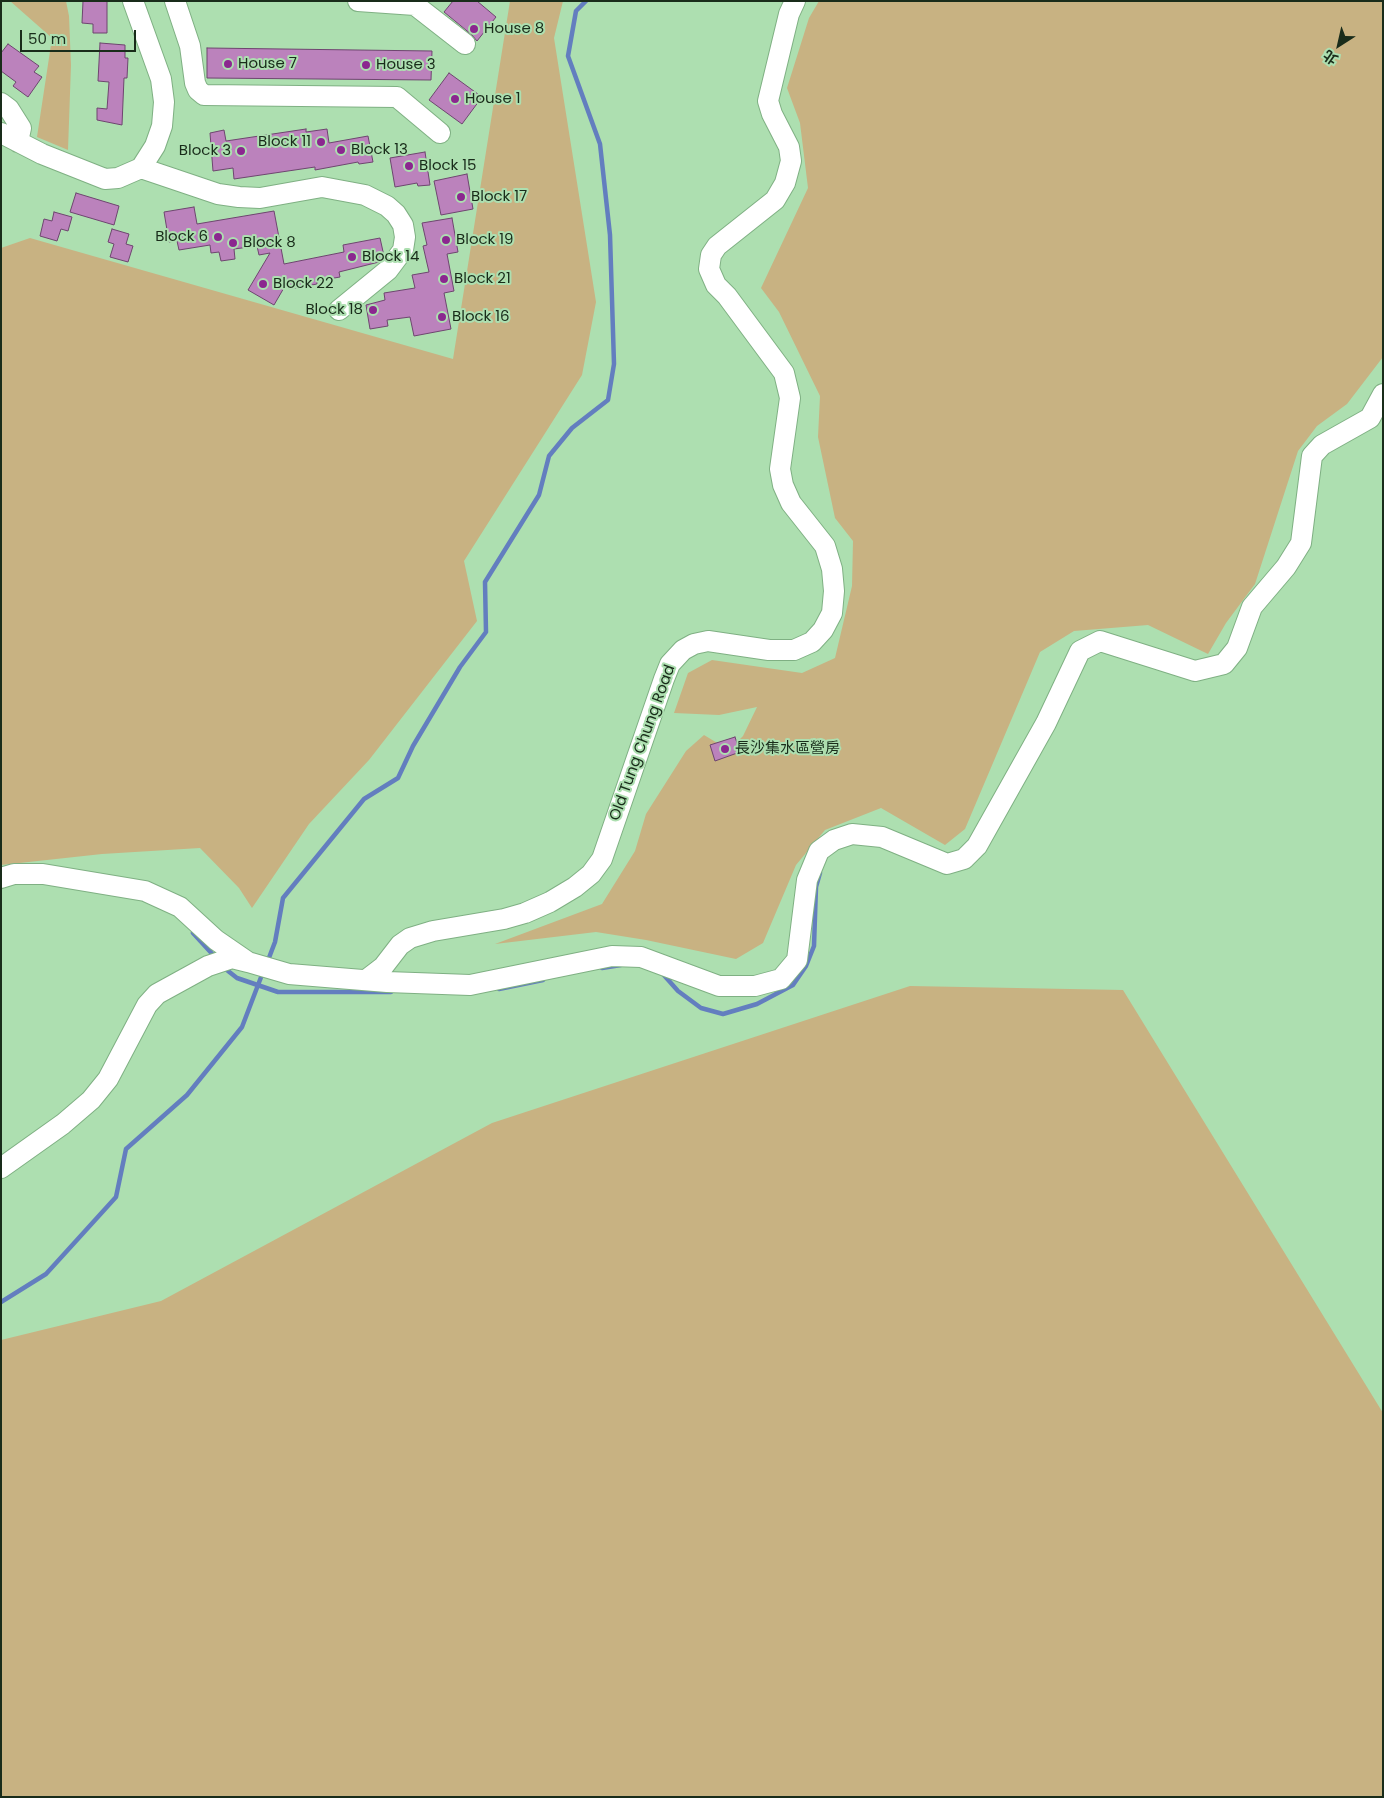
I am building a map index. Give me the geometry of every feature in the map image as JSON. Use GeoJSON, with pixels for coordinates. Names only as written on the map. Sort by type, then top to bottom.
{"type":"FeatureCollection","features":[{"type":"Feature","properties":{"kind":"street"},"geometry":{"type":"LineString","coordinates":[[1,103],[9,109],[21,128],[10,137],[68,165],[105,178],[118,178],[141,168],[155,146],[162,126],[164,102],[161,79],[133,1]]}},
{"type":"Feature","properties":{"kind":"street"},"geometry":{"type":"LineString","coordinates":[[175,1],[190,46],[196,87],[204,95],[397,98],[440,132]]}},
{"type":"Feature","properties":{"kind":"street"},"geometry":{"type":"LineString","coordinates":[[358,1],[415,5],[465,44]]}},
{"type":"Feature","properties":{"kind":"street","name":"Old Tung Chung Road"},"geometry":{"type":"LineString","coordinates":[[366,980],[383,967],[400,945],[410,938],[432,931],[504,920],[525,913],[575,888],[591,874],[602,859],[670,664],[683,650],[694,644],[708,641],[769,650],[794,650],[812,642],[823,630],[832,613],[833,577],[824,546],[791,503],[783,485],[780,469],[790,398],[784,373],[727,296],[716,285],[709,269],[711,255],[717,246],[774,200],[785,183],[791,161],[789,147],[772,114],[768,100],[789,14],[795,1]]}},
{"type":"Feature","properties":{"kind":"street"},"geometry":{"type":"LineString","coordinates":[[141,168],[218,194],[260,198],[322,187],[344,189],[365,195],[387,206],[396,214],[403,225],[405,237],[403,250],[388,270],[339,310]]}},
{"type":"Feature","properties":{"kind":"street"},"geometry":{"type":"LineString","coordinates":[[1,878],[14,874],[43,874],[146,891],[180,907],[216,940],[245,961],[275,970],[317,978],[470,984],[612,956],[641,957],[719,986],[755,986],[781,979],[797,960],[807,880],[819,851],[834,840],[852,834],[882,837],[947,864],[964,859],[977,846],[1046,723],[1080,651],[1100,641],[1195,672],[1224,664],[1237,648],[1252,606],[1286,567],[1301,543],[1312,456],[1322,445],[1370,418],[1383,394]]}},
{"type":"Feature","properties":{"kind":"street"},"geometry":{"type":"LineString","coordinates":[[1,1168],[63,1124],[91,1100],[108,1079],[147,1005],[157,994],[208,966],[245,961]]}},
{"type":"Feature","properties":{"kind":"shaded area"},"geometry":{"type":"Polygon","coordinates":[[[10,1],[66,1],[69,16],[71,65],[68,150],[37,137],[52,38],[10,1]]]}},
{"type":"Feature","properties":{"kind":"shaded area"},"geometry":{"type":"Polygon","coordinates":[[[510,1],[563,1],[554,38],[596,302],[582,375],[464,561],[477,621],[369,760],[309,824],[252,908],[239,888],[200,848],[102,854],[1,865],[1,248],[30,238],[453,359],[510,1]]]}},
{"type":"Feature","properties":{"kind":"shaded area"},"geometry":{"type":"Polygon","coordinates":[[[819,1],[1383,1],[1383,357],[1347,404],[1317,426],[1298,451],[1255,584],[1226,623],[1208,654],[1148,625],[1074,631],[1040,652],[965,829],[945,845],[881,808],[825,830],[796,865],[763,943],[736,959],[646,940],[596,932],[495,944],[602,904],[635,851],[646,814],[686,751],[704,735],[729,750],[743,736],[757,707],[719,715],[674,713],[688,673],[712,660],[802,673],[835,658],[852,586],[853,541],[835,518],[818,437],[820,396],[779,312],[761,288],[808,188],[800,123],[787,88],[809,18],[819,1]]]}},
{"type":"Feature","properties":{"kind":"shaded area"},"geometry":{"type":"Polygon","coordinates":[[[910,986],[1123,990],[1383,1413],[1383,1797],[1,1797],[1,1340],[161,1301],[492,1123],[910,986]]]}},
{"type":"Feature","properties":{"kind":"building"},"geometry":{"type":"Polygon","coordinates":[[[83,1],[107,1],[107,33],[93,33],[93,24],[82,23],[83,1]]]}},
{"type":"Feature","properties":{"kind":"building","name":"House 8"},"geometry":{"type":"Polygon","coordinates":[[[453,1],[477,1],[496,17],[477,41],[444,12],[453,1]]]}},
{"type":"Feature","properties":{"kind":"building"},"geometry":{"type":"Polygon","coordinates":[[[100,43],[125,45],[125,58],[128,58],[127,78],[124,78],[122,125],[97,120],[97,108],[107,109],[109,82],[98,81],[100,43]]]}},
{"type":"Feature","properties":{"kind":"building"},"geometry":{"type":"Polygon","coordinates":[[[8,44],[39,66],[34,72],[42,77],[28,97],[13,86],[16,82],[1,71],[1,53],[8,44]]]}},
{"type":"Feature","properties":{"kind":"building"},"geometry":{"type":"Polygon","coordinates":[[[207,48],[432,51],[431,80],[207,78],[207,48]]]}},
{"type":"Feature","properties":{"kind":"building","name":"House 1"},"geometry":{"type":"Polygon","coordinates":[[[449,73],[482,97],[462,124],[429,100],[449,73]]]}},
{"type":"Feature","properties":{"kind":"building"},"geometry":{"type":"Polygon","coordinates":[[[306,129],[306,132],[327,129],[329,143],[368,136],[373,162],[359,164],[358,162],[315,170],[315,167],[234,179],[233,168],[213,171],[210,133],[224,130],[226,141],[306,129]]]}},
{"type":"Feature","properties":{"kind":"building","name":"Block 15"},"geometry":{"type":"Polygon","coordinates":[[[425,152],[430,185],[418,186],[417,183],[395,187],[390,158],[425,152]]]}},
{"type":"Feature","properties":{"kind":"building","name":"Block 17"},"geometry":{"type":"Polygon","coordinates":[[[467,174],[473,209],[441,215],[434,181],[467,174]]]}},
{"type":"Feature","properties":{"kind":"building"},"geometry":{"type":"Polygon","coordinates":[[[76,193],[119,206],[114,225],[70,212],[76,193]]]}},
{"type":"Feature","properties":{"kind":"building"},"geometry":{"type":"Polygon","coordinates":[[[194,207],[197,224],[274,211],[284,264],[344,252],[343,245],[380,238],[384,256],[379,262],[339,272],[340,277],[317,281],[317,284],[290,289],[285,286],[274,305],[248,290],[270,253],[259,255],[257,246],[234,249],[235,259],[221,261],[219,252],[211,253],[210,245],[179,250],[177,241],[169,242],[164,212],[194,207]]]}},
{"type":"Feature","properties":{"kind":"building"},"geometry":{"type":"Polygon","coordinates":[[[54,212],[72,217],[68,231],[61,229],[57,241],[40,236],[44,219],[52,221],[54,212]]]}},
{"type":"Feature","properties":{"kind":"building"},"geometry":{"type":"Polygon","coordinates":[[[452,218],[458,252],[447,254],[454,291],[444,293],[451,329],[414,336],[410,317],[387,320],[388,326],[370,329],[366,305],[385,300],[384,293],[415,288],[412,275],[429,272],[423,246],[427,245],[422,223],[452,218]]]}},
{"type":"Feature","properties":{"kind":"building"},"geometry":{"type":"Polygon","coordinates":[[[112,229],[129,234],[126,244],[133,246],[128,262],[110,257],[114,244],[108,242],[112,229]]]}},
{"type":"Feature","properties":{"kind":"building","name":"長沙集水區營房"},"geometry":{"type":"Polygon","coordinates":[[[735,737],[740,752],[715,761],[710,745],[735,737]]]}},
{"type":"Feature","properties":{"kind":"waterway"},"geometry":{"type":"LineString","coordinates":[[267,963],[275,942],[283,898],[364,799],[398,778],[413,746],[460,667],[486,632],[485,582],[539,495],[549,456],[572,428],[608,400],[614,364],[610,235],[600,144],[568,56],[576,11],[586,1]]}},
{"type":"Feature","properties":{"kind":"waterway"},"geometry":{"type":"LineString","coordinates":[[662,973],[678,991],[701,1008],[723,1014],[757,1004],[793,985],[806,966],[814,946],[816,887],[820,873]]}},
{"type":"Feature","properties":{"kind":"waterway"},"geometry":{"type":"LineString","coordinates":[[193,933],[215,957]]}},
{"type":"Feature","properties":{"kind":"waterway"},"geometry":{"type":"LineString","coordinates":[[602,968],[621,965]]}},
{"type":"Feature","properties":{"kind":"waterway"},"geometry":{"type":"LineString","coordinates":[[223,967],[237,978],[278,992],[391,992]]}},
{"type":"Feature","properties":{"kind":"waterway"},"geometry":{"type":"LineString","coordinates":[[1,1302],[46,1274],[116,1197],[126,1149],[187,1095],[242,1027],[263,972]]}},
{"type":"Feature","properties":{"kind":"waterway"},"geometry":{"type":"LineString","coordinates":[[499,989],[543,980]]}},
{"type":"Feature","properties":{"kind":"place","name":"House 8"},"geometry":{"type":"Point","coordinates":[474,29]}},
{"type":"Feature","properties":{"kind":"place","name":"House 7"},"geometry":{"type":"Point","coordinates":[228,64]}},
{"type":"Feature","properties":{"kind":"place","name":"House 3"},"geometry":{"type":"Point","coordinates":[366,65]}},
{"type":"Feature","properties":{"kind":"place","name":"House 1"},"geometry":{"type":"Point","coordinates":[455,99]}},
{"type":"Feature","properties":{"kind":"place","name":"Block 11"},"geometry":{"type":"Point","coordinates":[321,142]}},
{"type":"Feature","properties":{"kind":"place","name":"Block 13"},"geometry":{"type":"Point","coordinates":[341,150]}},
{"type":"Feature","properties":{"kind":"place","name":"Block 3"},"geometry":{"type":"Point","coordinates":[241,151]}},
{"type":"Feature","properties":{"kind":"place","name":"Block 15"},"geometry":{"type":"Point","coordinates":[409,166]}},
{"type":"Feature","properties":{"kind":"place","name":"Block 17"},"geometry":{"type":"Point","coordinates":[461,197]}},
{"type":"Feature","properties":{"kind":"place","name":"Block 6"},"geometry":{"type":"Point","coordinates":[218,237]}},
{"type":"Feature","properties":{"kind":"place","name":"Block 19"},"geometry":{"type":"Point","coordinates":[446,240]}},
{"type":"Feature","properties":{"kind":"place","name":"Block 8"},"geometry":{"type":"Point","coordinates":[233,243]}},
{"type":"Feature","properties":{"kind":"place","name":"Block 14"},"geometry":{"type":"Point","coordinates":[352,257]}},
{"type":"Feature","properties":{"kind":"place","name":"Block 21"},"geometry":{"type":"Point","coordinates":[444,279]}},
{"type":"Feature","properties":{"kind":"place","name":"Block 22"},"geometry":{"type":"Point","coordinates":[263,284]}},
{"type":"Feature","properties":{"kind":"place","name":"Block 18"},"geometry":{"type":"Point","coordinates":[373,310]}},
{"type":"Feature","properties":{"kind":"place","name":"Block 16"},"geometry":{"type":"Point","coordinates":[442,317]}},
{"type":"Feature","properties":{"kind":"place","name":"長沙集水區營房"},"geometry":{"type":"Point","coordinates":[725,749]}}]}
